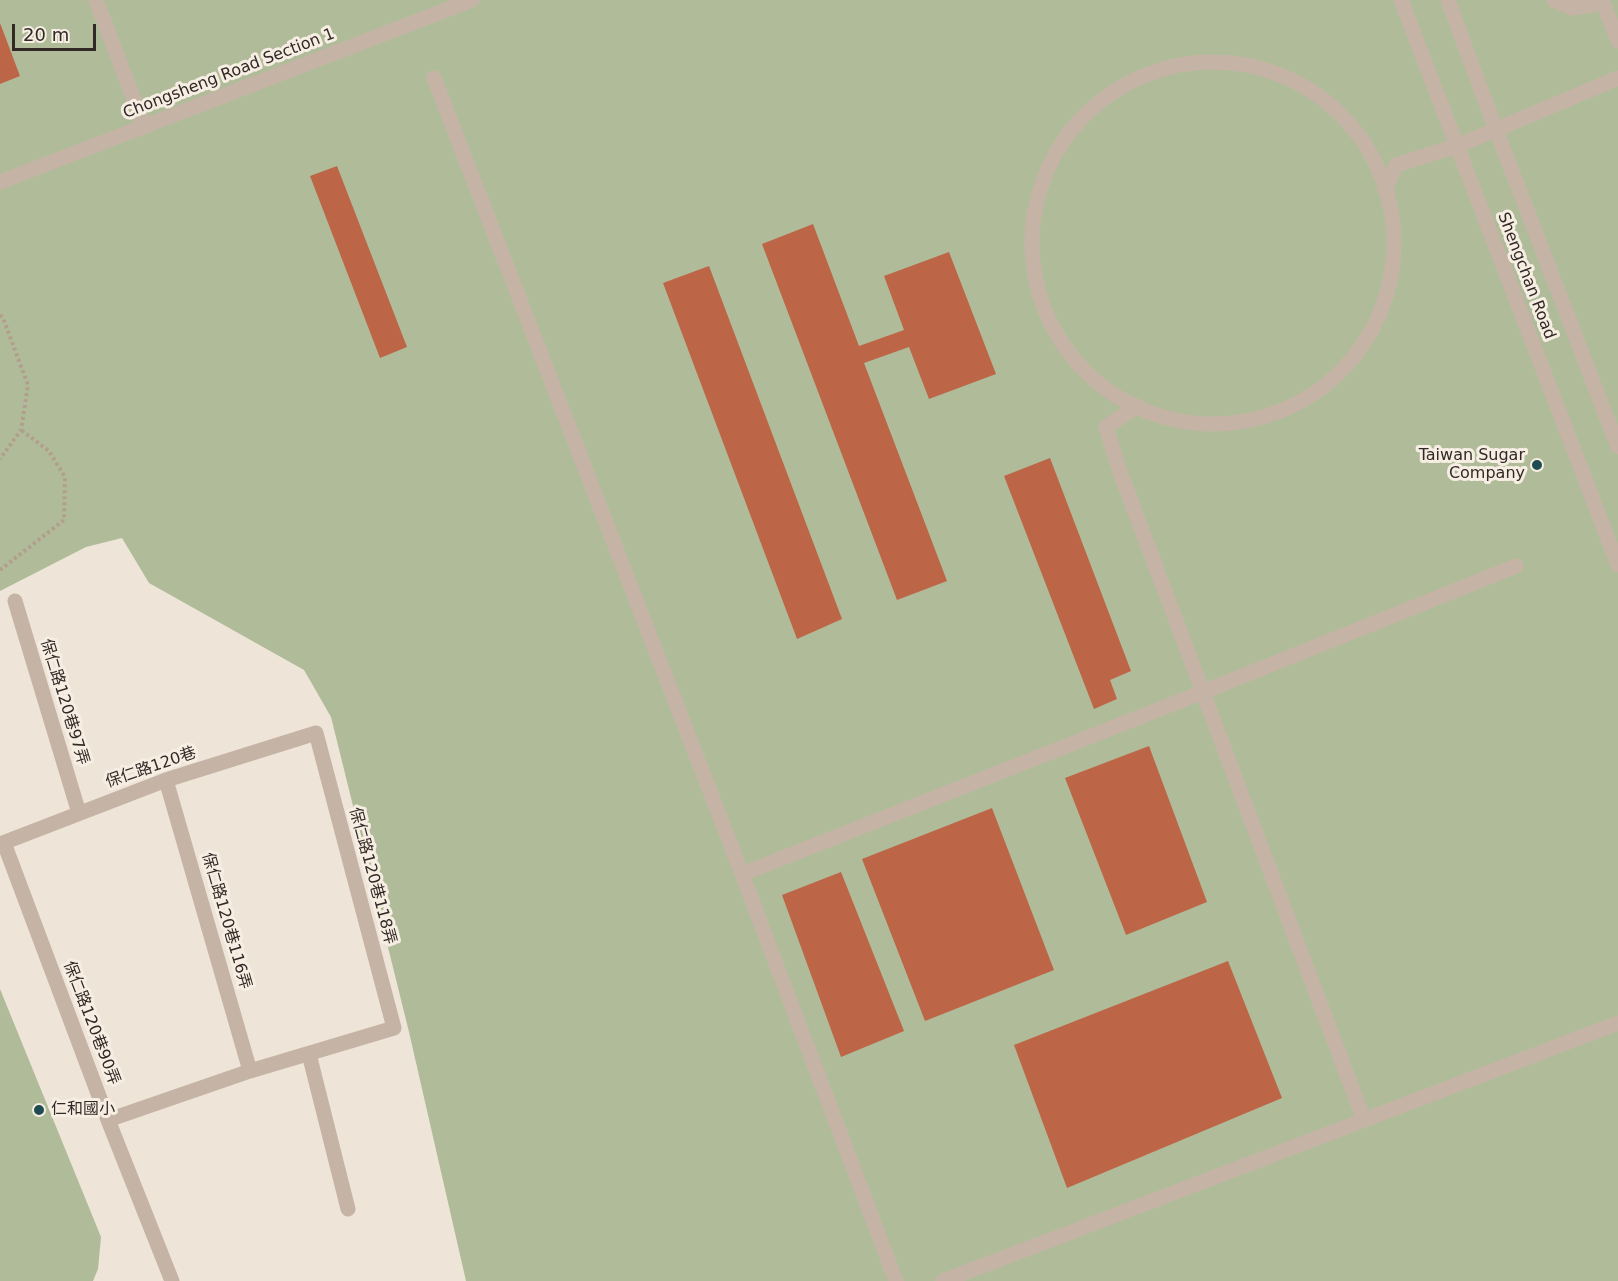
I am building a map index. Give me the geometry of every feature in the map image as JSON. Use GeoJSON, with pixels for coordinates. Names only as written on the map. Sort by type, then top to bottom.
{"type":"FeatureCollection","features":[{"type":"Feature","properties":{"kind":"street"},"geometry":{"type":"LineString","coordinates":[[96,0],[144,126]]}},
{"type":"Feature","properties":{"kind":"street","name":"Chongsheng Road Section 1"},"geometry":{"type":"LineString","coordinates":[[0,182],[472,0]]}},
{"type":"Feature","properties":{"kind":"street","name":"Shengchan Road"},"geometry":{"type":"LineString","coordinates":[[1401,0],[1618,565]]}},
{"type":"Feature","properties":{"kind":"street","name":"Shengchan Road"},"geometry":{"type":"LineString","coordinates":[[1448,0],[1618,447]]}},
{"type":"Feature","properties":{"kind":"street"},"geometry":{"type":"LineString","coordinates":[[1554,0],[1573,8],[1606,2],[1618,41]]}},
{"type":"Feature","properties":{"kind":"street"},"geometry":{"type":"LineString","coordinates":[[1180,62],[1242,62],[1300,82],[1349,121],[1382,174],[1395,231],[1389,290],[1365,343],[1326,386],[1275,415],[1218,425],[1160,417],[1137,406],[1108,392],[1066,351],[1040,299],[1031,237],[1043,176],[1074,123],[1122,83],[1180,62]]}},
{"type":"Feature","properties":{"kind":"street"},"geometry":{"type":"LineString","coordinates":[[434,78],[742,874],[896,1281]]}},
{"type":"Feature","properties":{"kind":"street"},"geometry":{"type":"LineString","coordinates":[[1385,190],[1396,165],[1457,146],[1618,78]]}},
{"type":"Feature","properties":{"kind":"street"},"geometry":{"type":"LineString","coordinates":[[1137,406],[1106,427],[1120,472],[1364,1120]]}},
{"type":"Feature","properties":{"kind":"street"},"geometry":{"type":"LineString","coordinates":[[742,874],[1516,566]]}},
{"type":"Feature","properties":{"kind":"street","name":"保仁路120巷97弄"},"geometry":{"type":"LineString","coordinates":[[15,601],[79,813]]}},
{"type":"Feature","properties":{"kind":"street","name":"保仁路120巷"},"geometry":{"type":"LineString","coordinates":[[1,843],[166,780],[316,733]]}},
{"type":"Feature","properties":{"kind":"street","name":"保仁路120巷118弄"},"geometry":{"type":"LineString","coordinates":[[309,1054],[394,1028],[316,733]]}},
{"type":"Feature","properties":{"kind":"street","name":"保仁路120巷116弄"},"geometry":{"type":"LineString","coordinates":[[166,780],[250,1071]]}},
{"type":"Feature","properties":{"kind":"street","name":"保仁路120巷90弄"},"geometry":{"type":"LineString","coordinates":[[1,843],[172,1281]]}},
{"type":"Feature","properties":{"kind":"street"},"geometry":{"type":"LineString","coordinates":[[943,1281],[1618,1023]]}},
{"type":"Feature","properties":{"kind":"street"},"geometry":{"type":"LineString","coordinates":[[108,1120],[250,1071],[309,1054],[348,1209]]}},
{"type":"Feature","properties":{"kind":"path"},"geometry":{"type":"LineString","coordinates":[[0,315],[28,385],[21,430],[0,459]]}},
{"type":"Feature","properties":{"kind":"path"},"geometry":{"type":"LineString","coordinates":[[0,570],[64,520],[65,477],[49,451],[21,430]]}},
{"type":"Feature","properties":{"kind":"green space"},"geometry":{"type":"Polygon","coordinates":[[[0,0],[1618,0],[1618,1281],[466,1281],[409,1032],[331,717],[304,670],[149,583],[122,538],[86,547],[0,591],[0,0]]]}},
{"type":"Feature","properties":{"kind":"green space","name":"仁和國小"},"geometry":{"type":"Polygon","coordinates":[[[0,989],[101,1237],[98,1269],[93,1281],[0,1281],[0,989]]]}},
{"type":"Feature","properties":{"kind":"building"},"geometry":{"type":"Polygon","coordinates":[[[0,23],[20,76],[0,84],[0,23]]]}},
{"type":"Feature","properties":{"kind":"building"},"geometry":{"type":"Polygon","coordinates":[[[337,166],[407,347],[380,358],[310,176],[337,166]]]}},
{"type":"Feature","properties":{"kind":"building"},"geometry":{"type":"Polygon","coordinates":[[[813,224],[859,346],[904,330],[884,276],[949,252],[996,374],[929,399],[909,347],[864,363],[947,581],[897,600],[762,244],[813,224]]]}},
{"type":"Feature","properties":{"kind":"building"},"geometry":{"type":"Polygon","coordinates":[[[709,266],[842,619],[797,639],[663,283],[709,266]]]}},
{"type":"Feature","properties":{"kind":"building"},"geometry":{"type":"Polygon","coordinates":[[[1050,458],[1131,671],[1110,680],[1117,699],[1094,709],[1004,476],[1050,458]]]}},
{"type":"Feature","properties":{"kind":"building"},"geometry":{"type":"Polygon","coordinates":[[[1149,746],[1207,902],[1126,935],[1065,778],[1149,746]]]}},
{"type":"Feature","properties":{"kind":"building"},"geometry":{"type":"Polygon","coordinates":[[[992,808],[1054,970],[925,1021],[862,859],[992,808]]]}},
{"type":"Feature","properties":{"kind":"building"},"geometry":{"type":"Polygon","coordinates":[[[841,872],[904,1031],[841,1057],[782,895],[841,872]]]}},
{"type":"Feature","properties":{"kind":"building"},"geometry":{"type":"Polygon","coordinates":[[[1228,961],[1282,1098],[1067,1188],[1014,1045],[1228,961]]]}},
{"type":"Feature","properties":{"kind":"place","name":"Taiwan Sugar Company"},"geometry":{"type":"Point","coordinates":[1537,465]}},
{"type":"Feature","properties":{"kind":"place","name":"仁和國小"},"geometry":{"type":"Point","coordinates":[39,1110]}}]}
